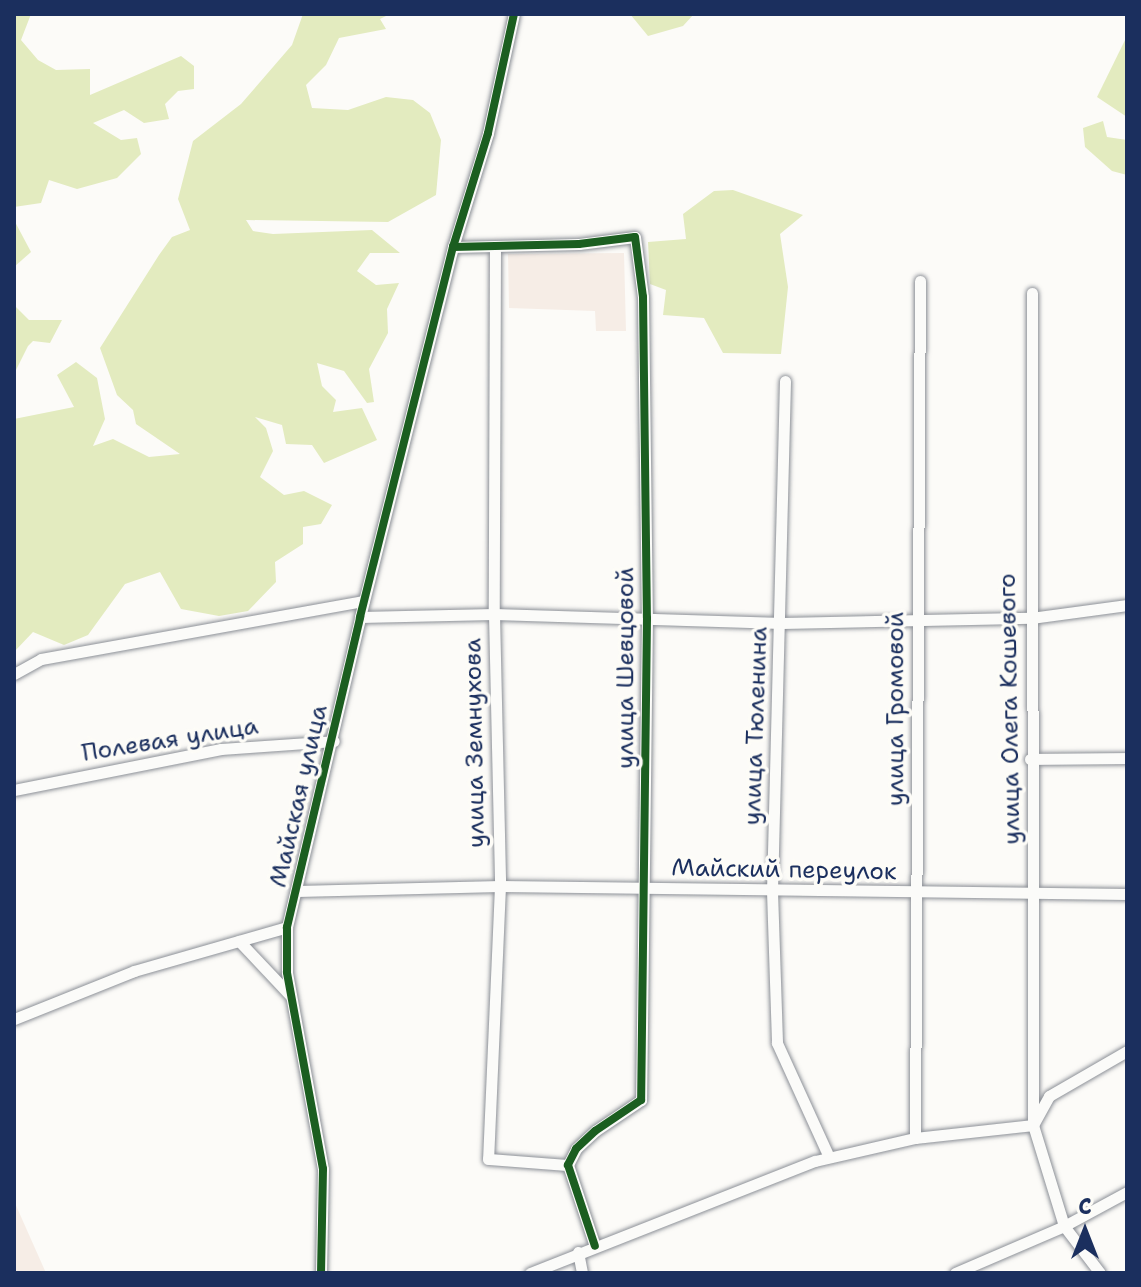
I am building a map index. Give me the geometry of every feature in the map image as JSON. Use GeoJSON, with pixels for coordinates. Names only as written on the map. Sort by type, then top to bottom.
{"type":"FeatureCollection","features":[{"type":"Feature","properties":{"kind":"street","name":"Майская улица"},"geometry":{"type":"LineString","coordinates":[[321,1273],[323,1169],[292,998],[287,927],[334,741],[360,617],[453,247],[488,133],[514,14]]}},
{"type":"Feature","properties":{"kind":"street","name":"улица Шевцовой"},"geometry":{"type":"LineString","coordinates":[[495,246],[635,237],[643,297],[647,618],[641,1100],[595,1131],[568,1165]]}},
{"type":"Feature","properties":{"kind":"street"},"geometry":{"type":"LineString","coordinates":[[453,247],[495,246]]}},
{"type":"Feature","properties":{"kind":"street","name":"улица Земнухова"},"geometry":{"type":"LineString","coordinates":[[495,246],[494,614],[500,886],[488,1159],[568,1165]]}},
{"type":"Feature","properties":{"kind":"street","name":"улица Громовой"},"geometry":{"type":"LineString","coordinates":[[915,1138],[920,281]]}},
{"type":"Feature","properties":{"kind":"street","name":"улица Олега Кошевого"},"geometry":{"type":"LineString","coordinates":[[1032,293],[1030,759],[1035,895],[1033,1125],[1064,1226]]}},
{"type":"Feature","properties":{"kind":"street","name":"улица Тюленина"},"geometry":{"type":"LineString","coordinates":[[785,381],[782,623],[772,891],[777,1043],[829,1157]]}},
{"type":"Feature","properties":{"kind":"street"},"geometry":{"type":"LineString","coordinates":[[14,674],[41,659],[364,601]]}},
{"type":"Feature","properties":{"kind":"street"},"geometry":{"type":"LineString","coordinates":[[360,617],[494,614],[782,623],[918,621],[1031,618],[1127,605]]}},
{"type":"Feature","properties":{"kind":"street","name":"Полевая улица"},"geometry":{"type":"LineString","coordinates":[[14,790],[221,749],[334,741]]}},
{"type":"Feature","properties":{"kind":"street"},"geometry":{"type":"LineString","coordinates":[[1030,759],[1127,758]]}},
{"type":"Feature","properties":{"kind":"street","name":"Майский переулок"},"geometry":{"type":"LineString","coordinates":[[297,891],[500,886],[918,895],[1127,894]]}},
{"type":"Feature","properties":{"kind":"street"},"geometry":{"type":"LineString","coordinates":[[14,1019],[134,971],[287,927]]}},
{"type":"Feature","properties":{"kind":"street"},"geometry":{"type":"LineString","coordinates":[[239,941],[292,998]]}},
{"type":"Feature","properties":{"kind":"street"},"geometry":{"type":"LineString","coordinates":[[530,1273],[829,1157],[915,1138],[1033,1125],[1049,1096],[1127,1051]]}},
{"type":"Feature","properties":{"kind":"street"},"geometry":{"type":"LineString","coordinates":[[568,1165],[595,1246]]}},
{"type":"Feature","properties":{"kind":"street"},"geometry":{"type":"LineString","coordinates":[[955,1273],[1064,1226],[1127,1192]]}},
{"type":"Feature","properties":{"kind":"street"},"geometry":{"type":"LineString","coordinates":[[1064,1226],[1100,1273]]}},
{"type":"Feature","properties":{"kind":"street"},"geometry":{"type":"LineString","coordinates":[[578,1252],[582,1273]]}},
{"type":"Feature","properties":{"kind":"shaded area"},"geometry":{"type":"Polygon","coordinates":[[[624,253],[626,331],[596,331],[595,311],[509,308],[508,254],[624,253]]]}},
{"type":"Feature","properties":{"kind":"shaded area"},"geometry":{"type":"Polygon","coordinates":[[[14,1201],[46,1273],[14,1273],[14,1201]]]}},
{"type":"Feature","properties":{"kind":"green space"},"geometry":{"type":"Polygon","coordinates":[[[14,14],[31,14],[21,40],[38,60],[56,70],[90,69],[90,95],[181,56],[194,66],[194,89],[178,91],[165,104],[169,119],[144,123],[124,110],[93,123],[121,140],[137,138],[141,154],[117,178],[77,189],[49,180],[41,203],[14,207],[14,14]]]}},
{"type":"Feature","properties":{"kind":"green space"},"geometry":{"type":"Polygon","coordinates":[[[303,14],[390,14],[380,19],[386,29],[339,38],[326,65],[306,85],[312,108],[348,110],[386,97],[413,100],[430,113],[441,140],[436,195],[388,222],[246,220],[253,231],[273,234],[372,230],[400,253],[370,253],[357,271],[376,285],[399,283],[387,309],[388,333],[369,369],[374,402],[367,403],[344,371],[317,363],[322,386],[336,400],[333,412],[362,408],[377,440],[324,463],[312,445],[286,444],[282,425],[255,417],[266,428],[273,451],[260,477],[284,495],[304,491],[332,505],[321,524],[303,527],[303,544],[275,562],[276,582],[248,611],[219,616],[181,609],[160,572],[125,584],[88,635],[64,645],[33,632],[14,652],[14,419],[74,407],[57,375],[76,362],[97,378],[105,419],[93,446],[113,439],[149,457],[180,454],[136,424],[133,410],[117,395],[100,348],[172,237],[190,230],[178,199],[193,141],[241,104],[292,45],[303,14]]]}},
{"type":"Feature","properties":{"kind":"green space"},"geometry":{"type":"Polygon","coordinates":[[[630,14],[694,14],[683,26],[648,36],[630,14]]]}},
{"type":"Feature","properties":{"kind":"green space"},"geometry":{"type":"Polygon","coordinates":[[[1127,36],[1127,117],[1097,97],[1127,36]]]}},
{"type":"Feature","properties":{"kind":"green space"},"geometry":{"type":"Polygon","coordinates":[[[1103,121],[1107,137],[1127,140],[1127,175],[1112,171],[1085,147],[1083,128],[1103,121]]]}},
{"type":"Feature","properties":{"kind":"green space"},"geometry":{"type":"Polygon","coordinates":[[[733,190],[803,215],[780,234],[788,287],[781,354],[723,353],[704,318],[663,315],[666,290],[650,284],[648,242],[686,239],[683,214],[714,191],[733,190]]]}},
{"type":"Feature","properties":{"kind":"green space"},"geometry":{"type":"Polygon","coordinates":[[[14,220],[31,252],[14,267],[14,220]]]}},
{"type":"Feature","properties":{"kind":"green space"},"geometry":{"type":"Polygon","coordinates":[[[14,305],[29,320],[62,320],[50,343],[33,341],[28,346],[14,374],[14,305]]]}},
{"type":"Feature","properties":{"kind":"cycle path"},"geometry":{"type":"LineString","coordinates":[[321,1273],[323,1169],[287,972],[287,927],[360,617],[453,247],[488,133],[514,14]]}},
{"type":"Feature","properties":{"kind":"cycle path"},"geometry":{"type":"LineString","coordinates":[[453,247],[579,244],[635,237],[643,297],[647,618],[641,1100],[595,1131],[576,1149],[568,1165],[595,1246]]}}]}
